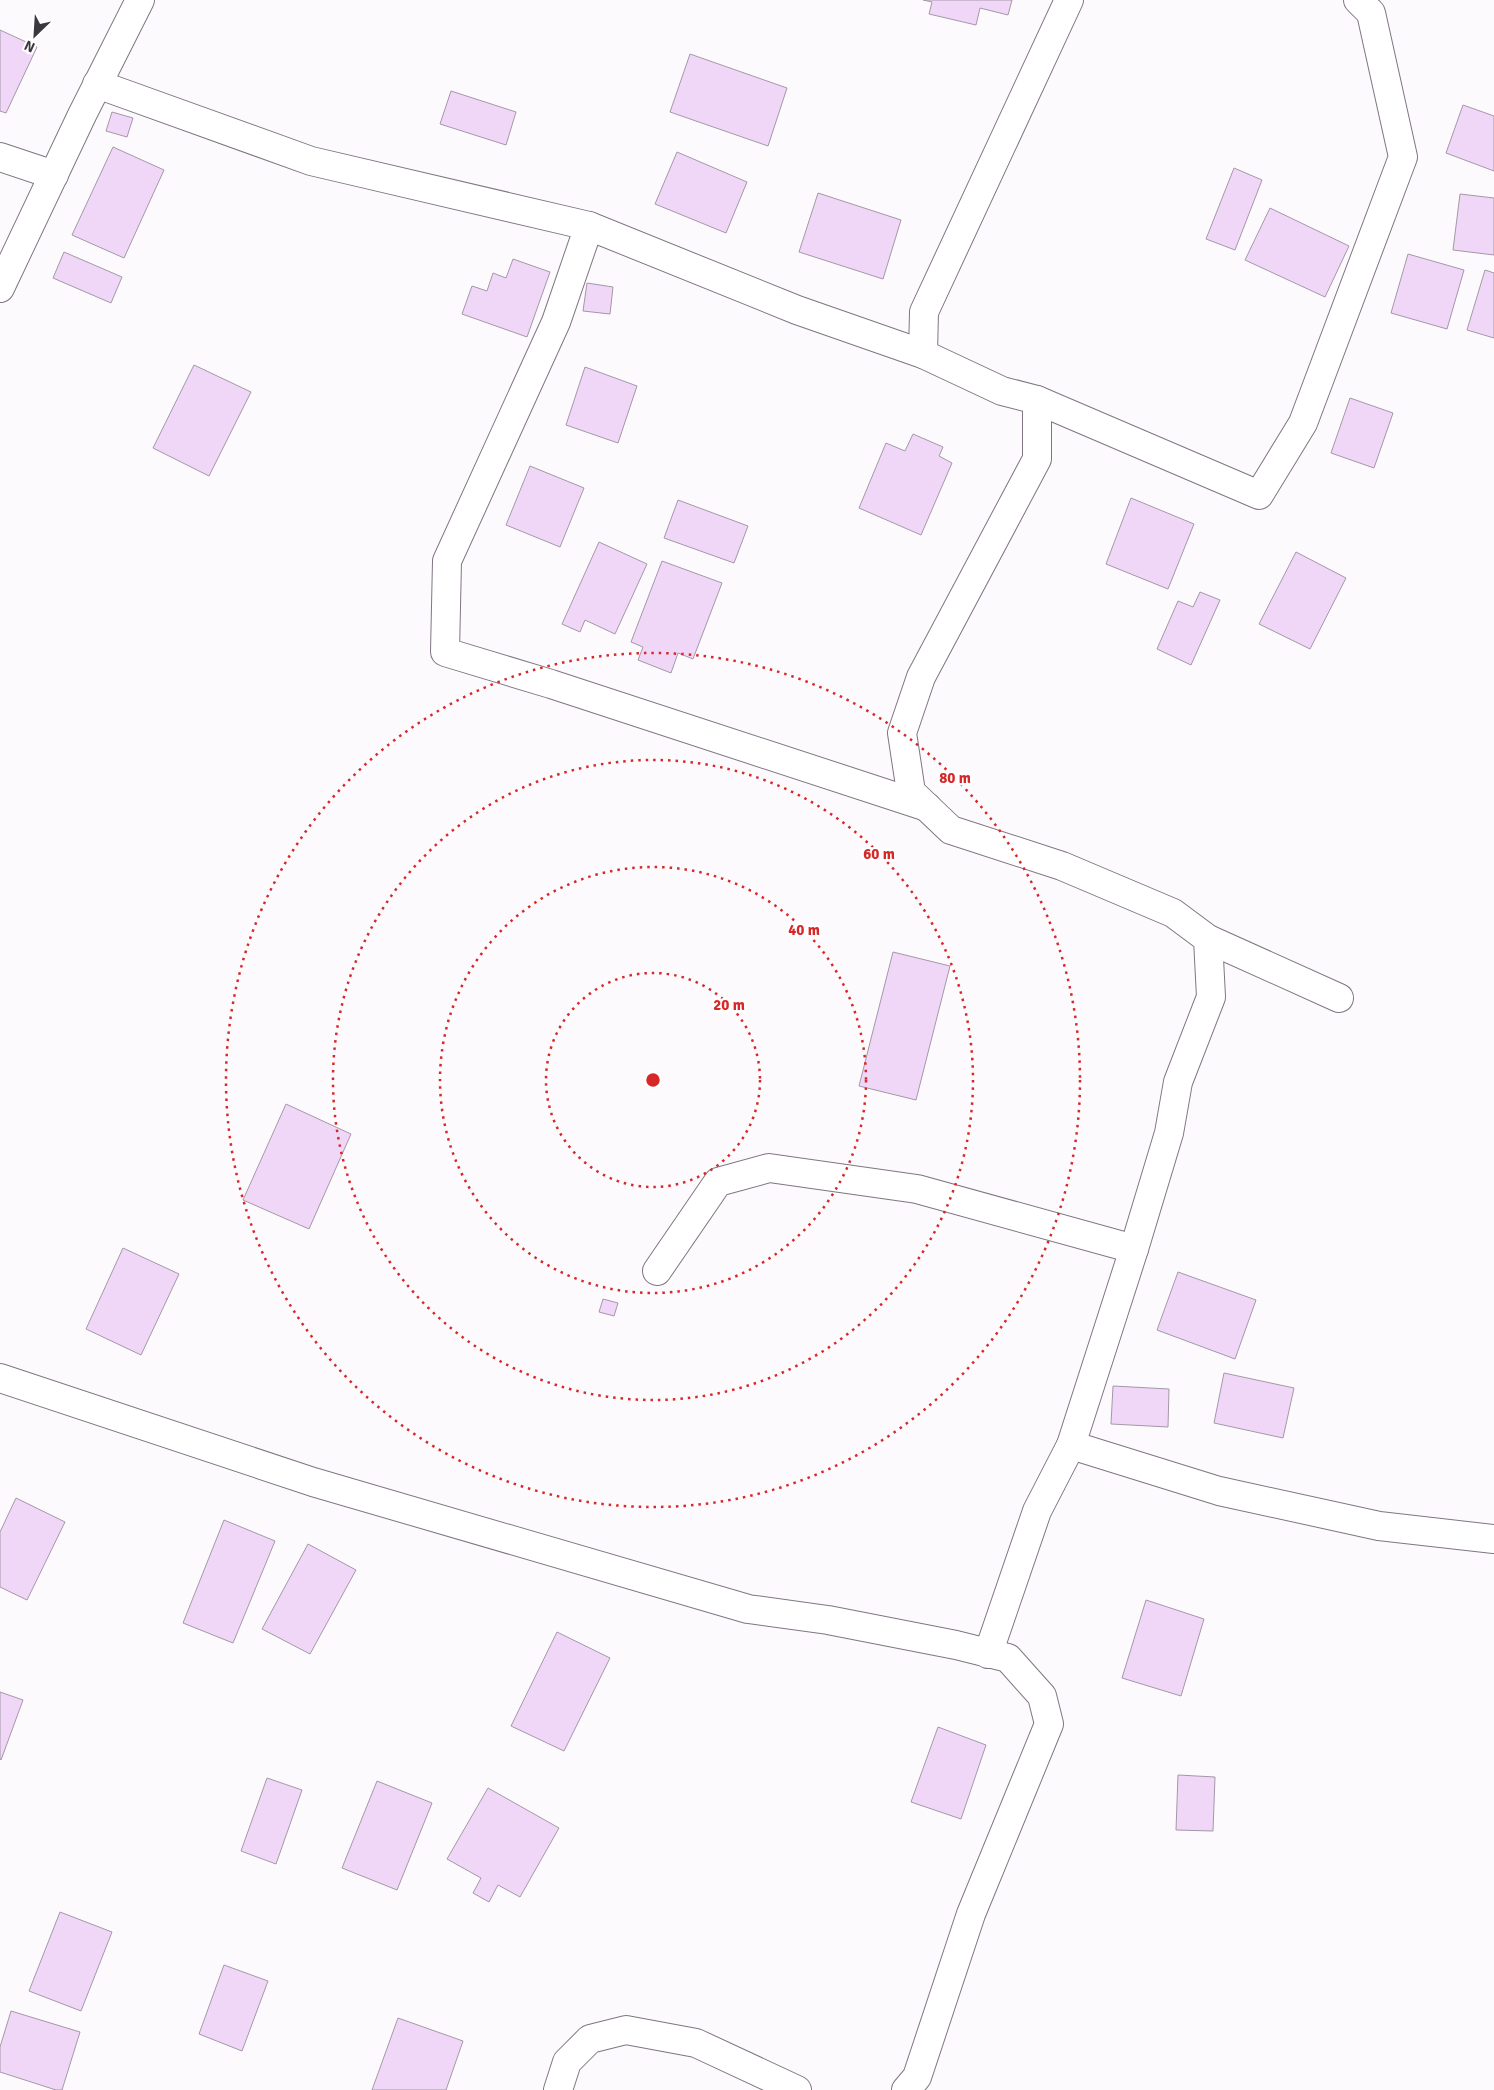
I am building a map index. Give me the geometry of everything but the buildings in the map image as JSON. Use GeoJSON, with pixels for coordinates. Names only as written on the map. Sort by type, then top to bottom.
{"type":"FeatureCollection","features":[{"type":"Feature","properties":{"kind":"street"},"geometry":{"type":"LineString","coordinates":[[0,288],[97,84],[140,0]]}},
{"type":"Feature","properties":{"kind":"street"},"geometry":{"type":"LineString","coordinates":[[923,354],[924,312],[1069,0]]}},
{"type":"Feature","properties":{"kind":"street"},"geometry":{"type":"LineString","coordinates":[[97,84],[311,161],[589,226],[797,310],[923,354],[1002,391],[1038,400],[1259,495],[1303,423],[1403,157],[1370,13],[1358,0]]}},
{"type":"Feature","properties":{"kind":"street"},"geometry":{"type":"LineString","coordinates":[[0,157],[54,175]]}},
{"type":"Feature","properties":{"kind":"street"},"geometry":{"type":"LineString","coordinates":[[589,226],[556,322],[448,561],[445,652],[561,687],[926,807]]}},
{"type":"Feature","properties":{"kind":"street"},"geometry":{"type":"LineString","coordinates":[[1038,400],[1037,459],[921,678],[902,733],[911,792],[951,830],[1062,866],[1173,913],[1208,940],[1339,998]]}},
{"type":"Feature","properties":{"kind":"street"},"geometry":{"type":"LineString","coordinates":[[988,1654],[1037,1511],[1071,1445],[1134,1249],[1168,1133],[1178,1082],[1211,997],[1208,940]]}},
{"type":"Feature","properties":{"kind":"street"},"geometry":{"type":"LineString","coordinates":[[657,1271],[718,1182],[768,1168],[917,1189],[1134,1249]]}},
{"type":"Feature","properties":{"kind":"street"},"geometry":{"type":"LineString","coordinates":[[0,1378],[314,1482],[748,1609],[828,1620],[956,1645],[1008,1658],[1042,1696],[1049,1724],[971,1914],[917,2077],[906,2090]]}},
{"type":"Feature","properties":{"kind":"street"},"geometry":{"type":"LineString","coordinates":[[1071,1445],[1228,1493],[1379,1526],[1494,1539]]}},
{"type":"Feature","properties":{"kind":"street"},"geometry":{"type":"LineString","coordinates":[[558,2090],[567,2062],[590,2038],[626,2030],[696,2043],[797,2090]]}}]}
